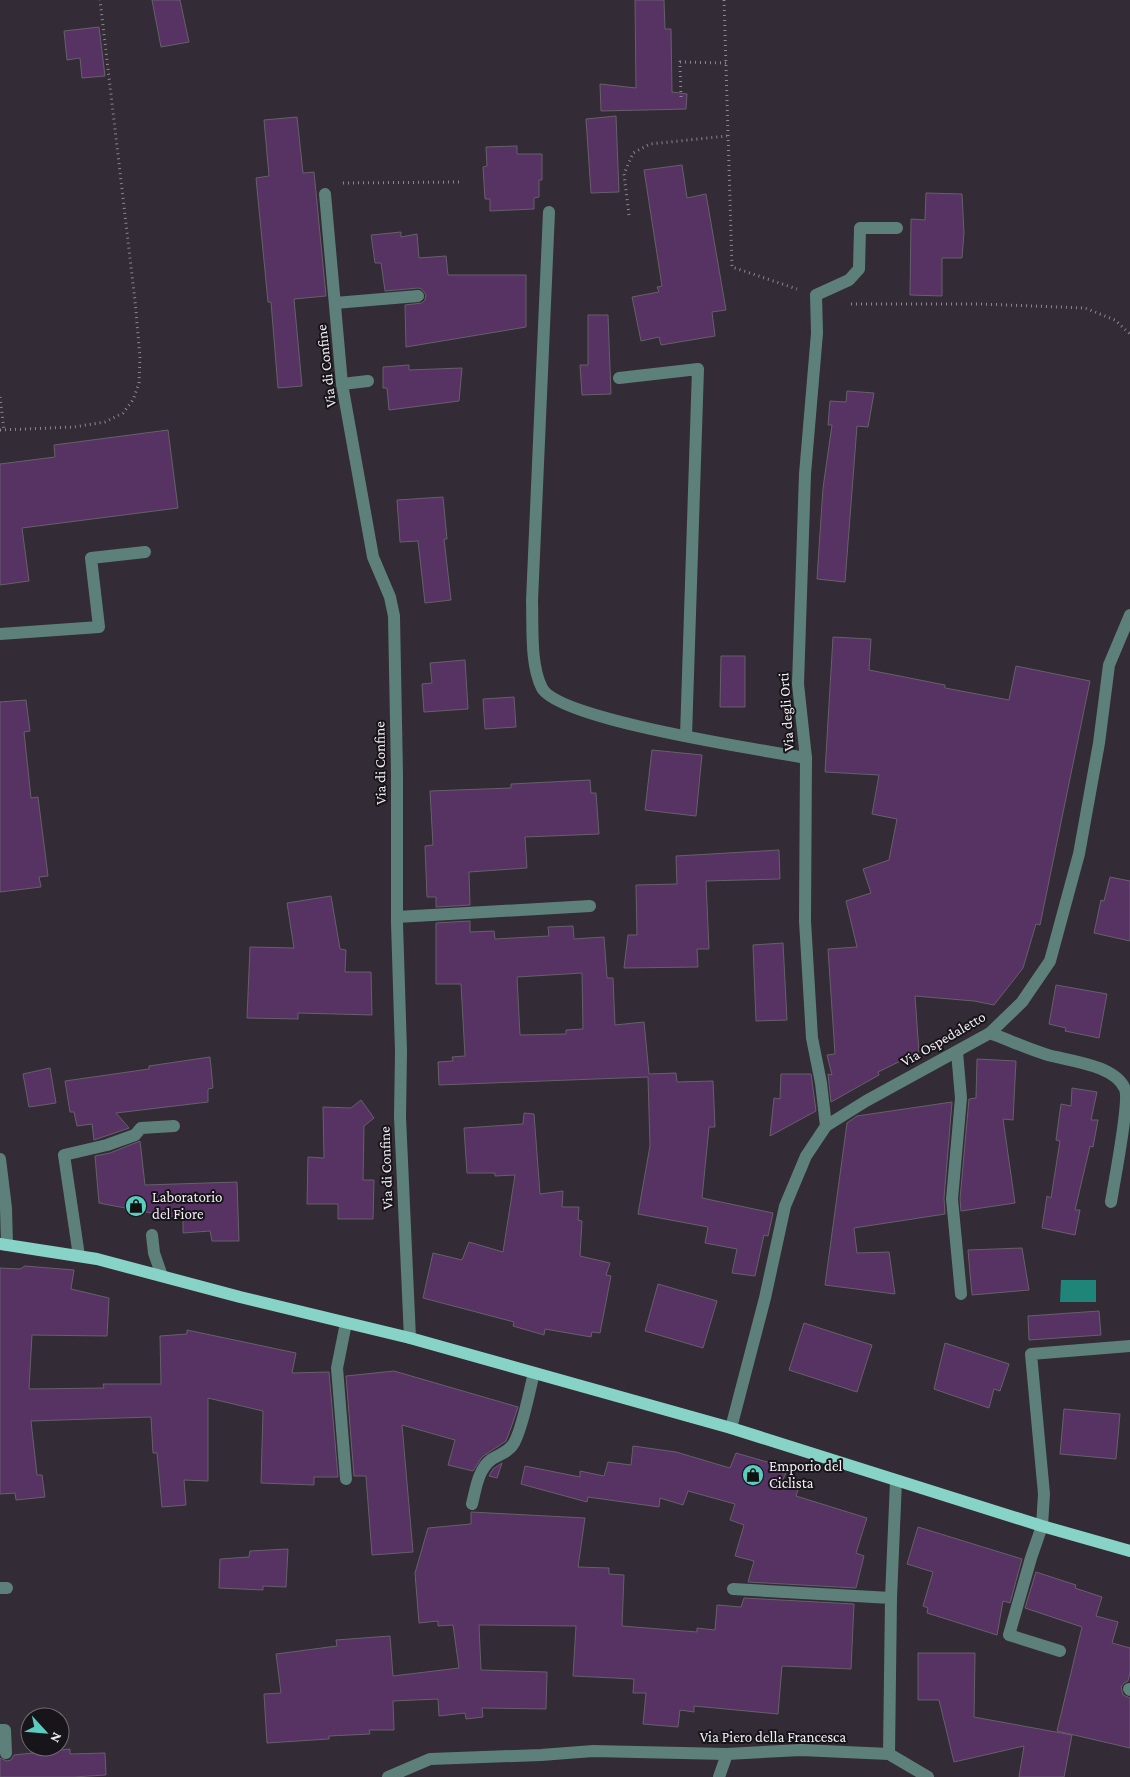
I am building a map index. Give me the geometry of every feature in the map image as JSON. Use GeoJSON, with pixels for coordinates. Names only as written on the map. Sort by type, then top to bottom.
{"type":"FeatureCollection","features":[{"type":"Feature","properties":{"kind":"main road"},"geometry":{"type":"LineString","coordinates":[[3,1245],[97,1259],[240,1297],[410,1338],[731,1428],[896,1481],[1130,1551]]}},
{"type":"Feature","properties":{"kind":"street","name":"Via di Confine"},"geometry":{"type":"LineString","coordinates":[[325,194],[342,384],[373,557],[390,597],[394,616],[397,917],[401,1051],[400,1117],[410,1338]]}},
{"type":"Feature","properties":{"kind":"street"},"geometry":{"type":"LineString","coordinates":[[549,212],[532,601],[535,666],[543,690],[564,704],[610,720],[806,758]]}},
{"type":"Feature","properties":{"kind":"street"},"geometry":{"type":"LineString","coordinates":[[816,295],[848,280],[859,269],[860,228],[897,228]]}},
{"type":"Feature","properties":{"kind":"street","name":"Via degli Orti"},"geometry":{"type":"LineString","coordinates":[[816,295],[818,334],[806,474],[798,684],[806,758],[805,931],[812,1038],[821,1083],[826,1126]]}},
{"type":"Feature","properties":{"kind":"street"},"geometry":{"type":"LineString","coordinates":[[335,303],[418,296]]}},
{"type":"Feature","properties":{"kind":"street"},"geometry":{"type":"LineString","coordinates":[[619,378],[698,368],[686,736]]}},
{"type":"Feature","properties":{"kind":"street"},"geometry":{"type":"LineString","coordinates":[[342,384],[368,381]]}},
{"type":"Feature","properties":{"kind":"street"},"geometry":{"type":"LineString","coordinates":[[0,634],[99,627],[91,558],[145,552]]}},
{"type":"Feature","properties":{"kind":"street","name":"Via Ospedaletto"},"geometry":{"type":"LineString","coordinates":[[731,1428],[765,1298],[785,1206],[806,1156],[826,1126],[866,1101],[990,1033],[1022,1002],[1050,961],[1079,854],[1099,743],[1109,665],[1130,616]]}},
{"type":"Feature","properties":{"kind":"street"},"geometry":{"type":"LineString","coordinates":[[397,917],[590,906]]}},
{"type":"Feature","properties":{"kind":"street"},"geometry":{"type":"LineString","coordinates":[[990,1033],[1047,1054],[1098,1068],[1119,1078],[1126,1090],[1124,1123],[1111,1202]]}},
{"type":"Feature","properties":{"kind":"street"},"geometry":{"type":"LineString","coordinates":[[957,1052],[961,1098],[952,1199],[961,1294]]}},
{"type":"Feature","properties":{"kind":"street"},"geometry":{"type":"LineString","coordinates":[[79,1256],[64,1156],[136,1136],[141,1128],[174,1126]]}},
{"type":"Feature","properties":{"kind":"street"},"geometry":{"type":"LineString","coordinates":[[0,1159],[6,1208],[3,1245]]}},
{"type":"Feature","properties":{"kind":"street"},"geometry":{"type":"LineString","coordinates":[[152,1235],[154,1253],[162,1276]]}},
{"type":"Feature","properties":{"kind":"street"},"geometry":{"type":"LineString","coordinates":[[346,1323],[337,1368],[346,1479]]}},
{"type":"Feature","properties":{"kind":"street"},"geometry":{"type":"LineString","coordinates":[[1060,1651],[1009,1635],[1042,1526],[1044,1494],[1031,1354],[1130,1346]]}},
{"type":"Feature","properties":{"kind":"street"},"geometry":{"type":"LineString","coordinates":[[472,1504],[478,1476],[491,1460],[506,1452],[513,1444],[534,1373]]}},
{"type":"Feature","properties":{"kind":"street"},"geometry":{"type":"LineString","coordinates":[[896,1481],[891,1598],[889,1754],[928,1777]]}},
{"type":"Feature","properties":{"kind":"street"},"geometry":{"type":"LineString","coordinates":[[733,1590],[891,1598]]}},
{"type":"Feature","properties":{"kind":"street"},"geometry":{"type":"LineString","coordinates":[[0,1730],[4,1730],[6,1753]]}},
{"type":"Feature","properties":{"kind":"street","name":"Via Piero della Francesca"},"geometry":{"type":"LineString","coordinates":[[388,1777],[430,1759],[593,1751],[727,1754],[801,1750],[889,1754]]}},
{"type":"Feature","properties":{"kind":"street"},"geometry":{"type":"LineString","coordinates":[[719,1777],[727,1754]]}},
{"type":"Feature","properties":{"kind":"path"},"geometry":{"type":"LineString","coordinates":[[0,397],[2,430],[74,427],[105,422],[123,413],[133,400],[139,383],[140,357],[135,301],[100,0]]}},
{"type":"Feature","properties":{"kind":"path"},"geometry":{"type":"LineString","coordinates":[[724,0],[732,267],[848,304],[981,304],[1085,308],[1115,320],[1130,334]]}},
{"type":"Feature","properties":{"kind":"path"},"geometry":{"type":"LineString","coordinates":[[681,97],[680,62],[726,62]]}},
{"type":"Feature","properties":{"kind":"path"},"geometry":{"type":"LineString","coordinates":[[629,215],[624,174],[633,153],[650,144],[727,136]]}},
{"type":"Feature","properties":{"kind":"path"},"geometry":{"type":"LineString","coordinates":[[325,194],[329,186],[337,183],[462,182]]}},
{"type":"Feature","properties":{"kind":"shaded area"},"geometry":{"type":"Polygon","coordinates":[[[1061,1280],[1096,1280],[1096,1302],[1060,1302],[1061,1280]]]}},
{"type":"Feature","properties":{"kind":"building"},"geometry":{"type":"Polygon","coordinates":[[[152,0],[180,0],[189,42],[161,47],[152,0]]]}},
{"type":"Feature","properties":{"kind":"building"},"geometry":{"type":"Polygon","coordinates":[[[635,0],[664,0],[665,29],[671,29],[672,92],[687,94],[686,109],[601,111],[600,84],[636,88],[635,0]]]}},
{"type":"Feature","properties":{"kind":"building"},"geometry":{"type":"Polygon","coordinates":[[[99,27],[105,76],[82,78],[80,58],[67,60],[64,31],[99,27]]]}},
{"type":"Feature","properties":{"kind":"building"},"geometry":{"type":"Polygon","coordinates":[[[616,116],[619,192],[591,193],[586,119],[616,116]]]}},
{"type":"Feature","properties":{"kind":"building"},"geometry":{"type":"Polygon","coordinates":[[[297,117],[303,173],[314,172],[326,296],[294,299],[302,386],[278,388],[271,302],[268,302],[256,178],[269,176],[264,120],[297,117]]]}},
{"type":"Feature","properties":{"kind":"building"},"geometry":{"type":"Polygon","coordinates":[[[517,146],[517,154],[542,154],[542,180],[539,180],[539,197],[534,198],[534,209],[490,211],[490,199],[485,199],[483,167],[487,166],[486,147],[517,146]]]}},
{"type":"Feature","properties":{"kind":"building"},"geometry":{"type":"Polygon","coordinates":[[[682,165],[687,198],[706,194],[726,310],[712,312],[715,336],[661,345],[659,337],[641,341],[632,297],[659,292],[657,287],[662,286],[644,170],[682,165]]]}},
{"type":"Feature","properties":{"kind":"building"},"geometry":{"type":"Polygon","coordinates":[[[926,193],[962,194],[964,233],[962,258],[942,258],[942,296],[910,295],[911,219],[925,220],[926,193]]]}},
{"type":"Feature","properties":{"kind":"building"},"geometry":{"type":"Polygon","coordinates":[[[401,232],[401,237],[417,234],[419,258],[446,256],[448,275],[526,275],[526,327],[406,347],[405,305],[422,303],[426,295],[422,289],[418,288],[385,291],[381,263],[375,263],[371,235],[401,232]]]}},
{"type":"Feature","properties":{"kind":"building"},"geometry":{"type":"Polygon","coordinates":[[[588,315],[608,315],[611,394],[582,395],[580,365],[588,365],[588,315]]]}},
{"type":"Feature","properties":{"kind":"building"},"geometry":{"type":"Polygon","coordinates":[[[409,365],[409,370],[462,368],[459,401],[389,410],[387,388],[383,388],[383,367],[409,365]]]}},
{"type":"Feature","properties":{"kind":"building"},"geometry":{"type":"Polygon","coordinates":[[[847,391],[874,393],[868,427],[857,426],[845,582],[817,579],[823,488],[832,425],[828,425],[830,401],[846,402],[847,391]]]}},
{"type":"Feature","properties":{"kind":"building"},"geometry":{"type":"Polygon","coordinates":[[[168,430],[178,508],[22,528],[29,581],[0,585],[0,464],[55,457],[54,445],[168,430]]]}},
{"type":"Feature","properties":{"kind":"building"},"geometry":{"type":"Polygon","coordinates":[[[443,497],[447,539],[444,539],[451,600],[425,603],[418,541],[400,542],[397,500],[443,497]]]}},
{"type":"Feature","properties":{"kind":"building"},"geometry":{"type":"Polygon","coordinates":[[[833,637],[871,639],[869,670],[945,685],[945,688],[1009,700],[1016,666],[1090,681],[1040,925],[1036,924],[1023,968],[994,1005],[974,1001],[915,996],[919,1052],[878,1072],[879,1075],[831,1102],[828,1074],[832,1075],[827,1055],[835,1054],[828,949],[857,947],[846,901],[871,893],[863,869],[889,860],[897,819],[872,814],[879,775],[825,772],[833,637]]]}},
{"type":"Feature","properties":{"kind":"building"},"geometry":{"type":"Polygon","coordinates":[[[721,656],[745,656],[745,707],[720,707],[721,656]]]}},
{"type":"Feature","properties":{"kind":"building"},"geometry":{"type":"Polygon","coordinates":[[[465,660],[468,709],[424,712],[422,684],[432,683],[430,663],[465,660]]]}},
{"type":"Feature","properties":{"kind":"building"},"geometry":{"type":"Polygon","coordinates":[[[514,697],[516,727],[485,729],[483,699],[514,697]]]}},
{"type":"Feature","properties":{"kind":"building"},"geometry":{"type":"Polygon","coordinates":[[[26,700],[30,731],[24,732],[31,798],[38,797],[48,876],[39,877],[41,887],[0,892],[0,702],[26,700]]]}},
{"type":"Feature","properties":{"kind":"building"},"geometry":{"type":"Polygon","coordinates":[[[652,750],[702,755],[696,816],[645,810],[652,750]]]}},
{"type":"Feature","properties":{"kind":"building"},"geometry":{"type":"Polygon","coordinates":[[[590,780],[591,793],[596,793],[599,834],[525,837],[527,868],[469,872],[470,905],[436,907],[436,897],[427,897],[425,846],[433,845],[430,791],[511,788],[511,784],[590,780]]]}},
{"type":"Feature","properties":{"kind":"building"},"geometry":{"type":"Polygon","coordinates":[[[779,850],[780,879],[706,881],[709,949],[697,949],[698,967],[624,968],[628,935],[637,935],[636,885],[677,884],[676,856],[779,850]]]}},
{"type":"Feature","properties":{"kind":"building"},"geometry":{"type":"Polygon","coordinates":[[[1110,877],[1130,881],[1130,941],[1094,933],[1101,900],[1104,901],[1110,877]]]}},
{"type":"Feature","properties":{"kind":"building"},"geometry":{"type":"Polygon","coordinates":[[[331,896],[340,949],[346,950],[345,972],[371,972],[372,1015],[298,1013],[298,1019],[247,1018],[250,947],[294,948],[287,903],[331,896]]]}},
{"type":"Feature","properties":{"kind":"building"},"geometry":{"type":"Polygon","coordinates":[[[470,921],[470,932],[494,931],[495,939],[549,936],[548,927],[573,926],[574,939],[604,937],[607,978],[613,978],[615,1025],[644,1022],[649,1074],[676,1073],[677,1082],[713,1081],[715,1127],[709,1127],[702,1198],[773,1213],[768,1236],[764,1235],[755,1276],[732,1273],[737,1249],[705,1243],[708,1227],[638,1214],[650,1146],[648,1077],[439,1085],[438,1062],[453,1061],[452,1057],[465,1056],[461,984],[436,984],[436,923],[470,921]],[[582,973],[517,977],[520,1035],[566,1034],[566,1030],[583,1029],[582,973]]]}},
{"type":"Feature","properties":{"kind":"building"},"geometry":{"type":"Polygon","coordinates":[[[783,943],[787,1020],[756,1021],[753,945],[783,943]]]}},
{"type":"Feature","properties":{"kind":"building"},"geometry":{"type":"Polygon","coordinates":[[[1056,985],[1107,994],[1099,1038],[1065,1031],[1066,1028],[1049,1024],[1056,985]]]}},
{"type":"Feature","properties":{"kind":"building"},"geometry":{"type":"Polygon","coordinates":[[[210,1057],[213,1088],[208,1089],[208,1102],[116,1113],[129,1128],[94,1140],[92,1124],[77,1126],[74,1112],[70,1112],[65,1081],[149,1069],[149,1066],[210,1057]]]}},
{"type":"Feature","properties":{"kind":"building"},"geometry":{"type":"Polygon","coordinates":[[[977,1059],[1016,1061],[1013,1120],[1003,1119],[1015,1203],[961,1211],[960,1199],[969,1099],[976,1098],[977,1059]]]}},
{"type":"Feature","properties":{"kind":"building"},"geometry":{"type":"Polygon","coordinates":[[[50,1068],[56,1103],[29,1107],[23,1074],[50,1068]]]}},
{"type":"Feature","properties":{"kind":"building"},"geometry":{"type":"Polygon","coordinates":[[[781,1074],[811,1074],[816,1111],[770,1136],[774,1098],[780,1099],[781,1074]]]}},
{"type":"Feature","properties":{"kind":"building"},"geometry":{"type":"Polygon","coordinates":[[[1072,1088],[1097,1092],[1091,1120],[1098,1120],[1093,1147],[1090,1146],[1075,1210],[1080,1210],[1075,1235],[1042,1228],[1047,1196],[1051,1198],[1060,1141],[1056,1140],[1061,1104],[1071,1106],[1072,1088]]]}},
{"type":"Feature","properties":{"kind":"building"},"geometry":{"type":"Polygon","coordinates":[[[361,1100],[374,1118],[364,1126],[363,1180],[374,1180],[373,1219],[338,1219],[338,1204],[307,1204],[308,1157],[324,1158],[323,1107],[351,1108],[361,1100]]]}},
{"type":"Feature","properties":{"kind":"building"},"geometry":{"type":"Polygon","coordinates":[[[952,1102],[944,1198],[945,1214],[854,1228],[857,1253],[889,1252],[895,1294],[825,1285],[847,1123],[857,1116],[952,1102]]]}},
{"type":"Feature","properties":{"kind":"building"},"geometry":{"type":"Polygon","coordinates":[[[524,1113],[534,1114],[540,1194],[563,1191],[562,1207],[579,1207],[578,1220],[582,1221],[580,1256],[610,1263],[606,1275],[611,1276],[600,1333],[592,1332],[591,1337],[545,1329],[544,1335],[513,1326],[514,1322],[423,1298],[433,1253],[462,1260],[469,1242],[503,1252],[515,1175],[495,1176],[495,1173],[467,1173],[464,1128],[523,1124],[524,1113]]]}},
{"type":"Feature","properties":{"kind":"building"},"geometry":{"type":"Polygon","coordinates":[[[140,1141],[145,1185],[237,1182],[239,1241],[212,1241],[210,1231],[183,1233],[183,1219],[99,1203],[95,1156],[110,1153],[140,1141]]]}},
{"type":"Feature","properties":{"kind":"building"},"geometry":{"type":"Polygon","coordinates":[[[1022,1248],[1029,1290],[972,1295],[968,1250],[1022,1248]]]}},
{"type":"Feature","properties":{"kind":"building"},"geometry":{"type":"Polygon","coordinates":[[[25,1266],[74,1270],[71,1289],[109,1298],[107,1336],[32,1335],[29,1389],[104,1388],[103,1384],[161,1384],[160,1336],[187,1334],[187,1330],[296,1353],[292,1373],[329,1372],[338,1477],[314,1477],[314,1485],[261,1483],[263,1411],[208,1398],[208,1481],[184,1480],[186,1505],[162,1507],[157,1453],[153,1453],[151,1417],[31,1421],[37,1475],[42,1475],[45,1497],[16,1500],[15,1493],[0,1494],[0,1268],[20,1269],[25,1266]]]}},
{"type":"Feature","properties":{"kind":"building"},"geometry":{"type":"Polygon","coordinates":[[[658,1284],[717,1301],[703,1348],[645,1331],[658,1284]]]}},
{"type":"Feature","properties":{"kind":"building"},"geometry":{"type":"Polygon","coordinates":[[[1099,1311],[1101,1335],[1029,1340],[1028,1316],[1099,1311]]]}},
{"type":"Feature","properties":{"kind":"building"},"geometry":{"type":"Polygon","coordinates":[[[804,1323],[872,1345],[857,1392],[789,1370],[804,1323]]]}},
{"type":"Feature","properties":{"kind":"building"},"geometry":{"type":"Polygon","coordinates":[[[945,1343],[1009,1364],[1000,1391],[994,1389],[989,1408],[934,1389],[945,1343]]]}},
{"type":"Feature","properties":{"kind":"building"},"geometry":{"type":"Polygon","coordinates":[[[394,1371],[518,1407],[506,1441],[482,1457],[473,1471],[448,1465],[455,1440],[402,1425],[413,1552],[372,1555],[366,1476],[354,1476],[346,1376],[394,1371]]]}},
{"type":"Feature","properties":{"kind":"building"},"geometry":{"type":"Polygon","coordinates":[[[1064,1409],[1120,1414],[1116,1459],[1060,1454],[1064,1409]]]}},
{"type":"Feature","properties":{"kind":"building"},"geometry":{"type":"Polygon","coordinates":[[[633,1446],[676,1452],[730,1468],[736,1453],[788,1468],[782,1482],[799,1487],[796,1496],[867,1518],[856,1553],[864,1556],[856,1588],[748,1582],[754,1561],[735,1556],[744,1525],[730,1520],[735,1504],[688,1491],[683,1505],[660,1498],[659,1507],[588,1497],[587,1502],[521,1484],[525,1466],[580,1477],[580,1471],[604,1476],[608,1462],[631,1465],[633,1446]]]}},
{"type":"Feature","properties":{"kind":"building"},"geometry":{"type":"Polygon","coordinates":[[[502,1463],[497,1478],[489,1476],[493,1469],[502,1463]]]}},
{"type":"Feature","properties":{"kind":"building"},"geometry":{"type":"Polygon","coordinates":[[[471,1512],[585,1518],[578,1567],[609,1568],[609,1574],[624,1575],[622,1626],[697,1632],[697,1628],[715,1630],[717,1605],[741,1607],[744,1598],[854,1604],[851,1669],[782,1666],[778,1714],[694,1706],[694,1712],[680,1710],[678,1727],[643,1724],[646,1693],[633,1693],[634,1679],[573,1676],[576,1626],[479,1625],[481,1670],[547,1672],[546,1709],[482,1708],[483,1717],[466,1719],[465,1713],[439,1716],[438,1699],[393,1701],[394,1730],[369,1730],[370,1734],[329,1736],[329,1739],[267,1743],[264,1694],[281,1693],[276,1654],[337,1646],[336,1640],[390,1636],[393,1676],[459,1668],[453,1625],[438,1626],[438,1621],[419,1623],[415,1573],[428,1528],[471,1524],[471,1512]]]}},
{"type":"Feature","properties":{"kind":"building"},"geometry":{"type":"Polygon","coordinates":[[[918,1527],[1022,1559],[1010,1603],[1003,1601],[997,1635],[927,1613],[928,1608],[923,1606],[933,1572],[907,1564],[918,1527]]]}},
{"type":"Feature","properties":{"kind":"building"},"geometry":{"type":"Polygon","coordinates":[[[288,1549],[286,1587],[263,1586],[263,1590],[219,1588],[220,1559],[249,1557],[250,1551],[288,1549]]]}},
{"type":"Feature","properties":{"kind":"building"},"geometry":{"type":"Polygon","coordinates":[[[1036,1572],[1076,1585],[1075,1588],[1102,1597],[1096,1616],[1118,1622],[1112,1643],[1130,1648],[1130,1673],[1128,1681],[1121,1687],[1123,1695],[1130,1698],[1130,1748],[1057,1731],[1082,1627],[1025,1608],[1036,1572]]]}},
{"type":"Feature","properties":{"kind":"building"},"geometry":{"type":"Polygon","coordinates":[[[918,1653],[975,1653],[974,1717],[1072,1735],[1064,1777],[1019,1777],[1024,1746],[954,1762],[939,1700],[918,1700],[918,1653]]]}},
{"type":"Feature","properties":{"kind":"building"},"geometry":{"type":"Polygon","coordinates":[[[105,1753],[106,1775],[0,1777],[0,1758],[7,1761],[11,1760],[14,1755],[20,1754],[20,1757],[70,1757],[70,1754],[105,1753]]]}},
{"type":"Feature","properties":{"kind":"place","name":"Laboratorio del Fiore"},"geometry":{"type":"Point","coordinates":[136,1206]}},
{"type":"Feature","properties":{"kind":"place","name":"Emporio del Ciclista"},"geometry":{"type":"Point","coordinates":[753,1475]}}]}
